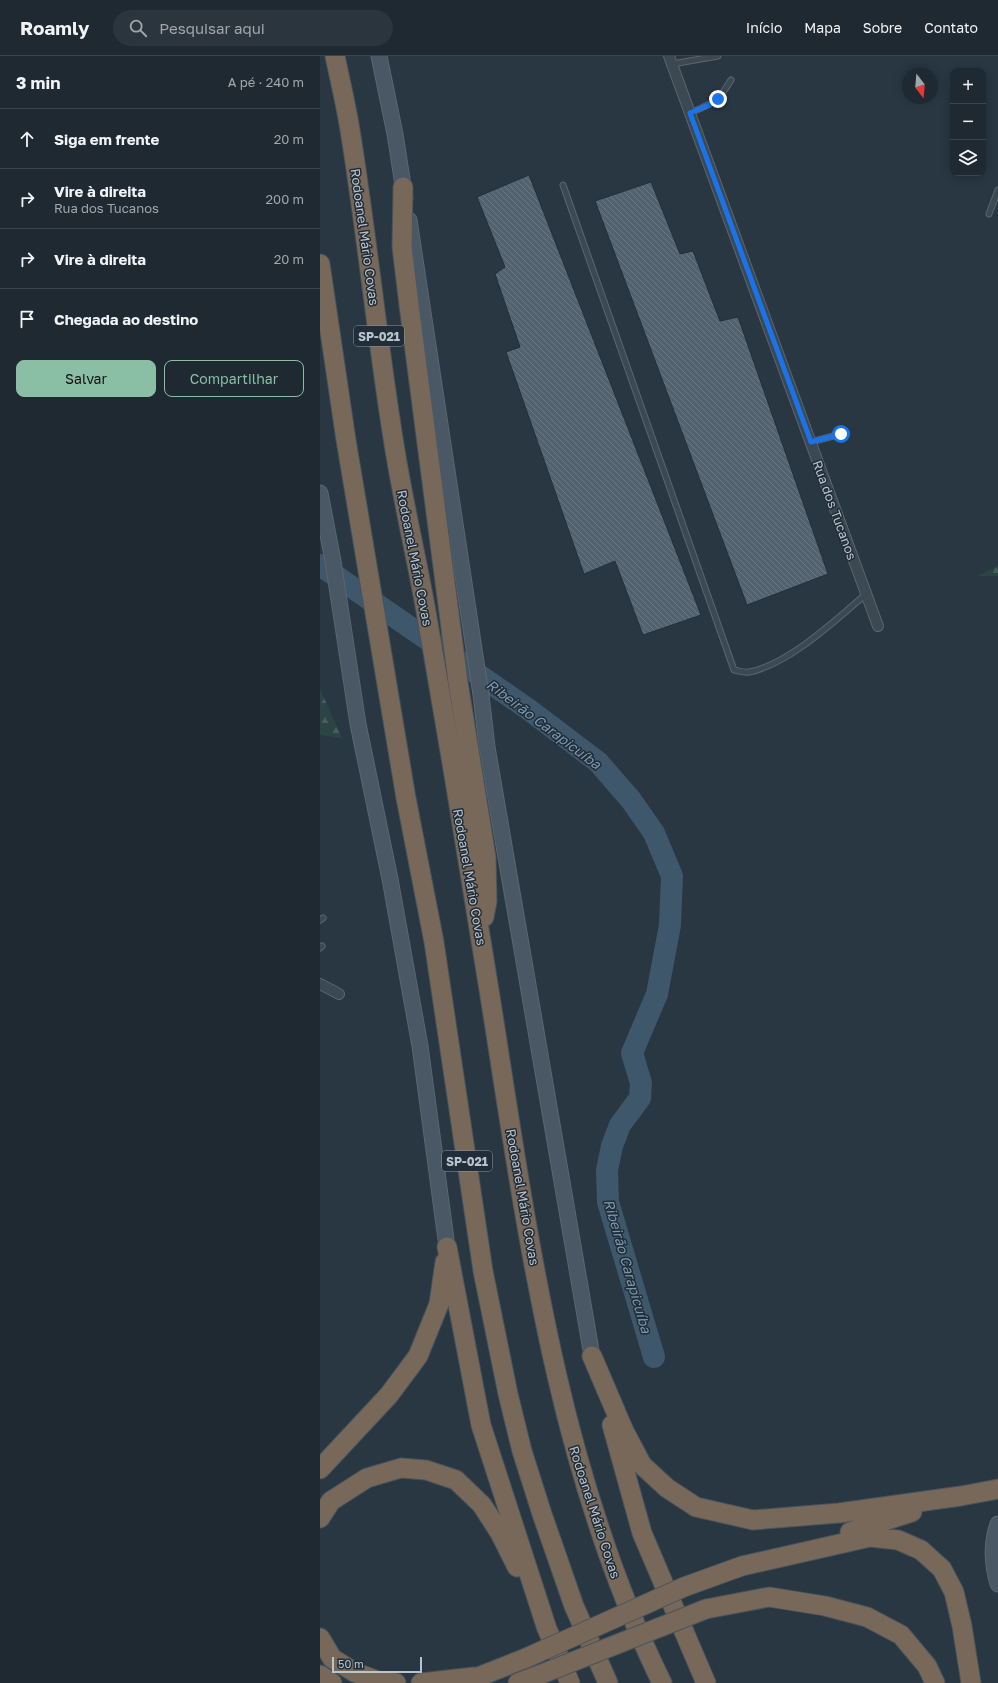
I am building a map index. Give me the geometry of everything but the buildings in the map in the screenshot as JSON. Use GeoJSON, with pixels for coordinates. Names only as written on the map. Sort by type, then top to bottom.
{"type":"FeatureCollection","features":[{"type":"Feature","properties":{"kind":"highway","name":"Rodoanel Mário Covas"},"geometry":{"type":"LineString","coordinates":[[335,56],[350,127],[394,446],[426,614],[480,934],[527,1228],[552,1361],[566,1419],[617,1581],[645,1648],[662,1683]]}},
{"type":"Feature","properties":{"kind":"highway"},"geometry":{"type":"LineString","coordinates":[[404,187],[402,247],[458,682],[486,857],[487,901],[480,934]]}},
{"type":"Feature","properties":{"kind":"highway","name":"SP-021"},"geometry":{"type":"LineString","coordinates":[[320,264],[346,440],[370,586],[406,798],[434,942],[483,1271],[508,1394],[522,1450],[558,1562],[574,1606],[608,1683]]}},
{"type":"Feature","properties":{"kind":"highway"},"geometry":{"type":"LineString","coordinates":[[320,1469],[388,1395],[418,1356],[439,1304],[447,1247]]}},
{"type":"Feature","properties":{"kind":"highway"},"geometry":{"type":"LineString","coordinates":[[447,1247],[481,1425],[547,1630]]}},
{"type":"Feature","properties":{"kind":"highway"},"geometry":{"type":"LineString","coordinates":[[592,1356],[624,1431],[642,1465],[667,1488],[696,1507],[753,1520],[839,1513],[961,1496],[998,1489]]}},
{"type":"Feature","properties":{"kind":"highway"},"geometry":{"type":"LineString","coordinates":[[592,1356],[642,1533],[706,1683]]}},
{"type":"Feature","properties":{"kind":"highway"},"geometry":{"type":"LineString","coordinates":[[320,1518],[331,1501],[367,1478],[401,1468],[426,1470],[456,1480],[482,1505],[500,1533],[547,1630],[570,1683]]}},
{"type":"Feature","properties":{"kind":"highway"},"geometry":{"type":"LineString","coordinates":[[463,1683],[526,1658],[684,1587],[742,1566],[961,1496]]}},
{"type":"Feature","properties":{"kind":"highway"},"geometry":{"type":"LineString","coordinates":[[742,1566],[870,1537],[898,1540],[921,1550],[942,1569],[954,1592],[962,1626],[971,1683]]}},
{"type":"Feature","properties":{"kind":"highway"},"geometry":{"type":"LineString","coordinates":[[526,1680],[706,1609],[769,1598],[825,1606],[867,1617],[901,1635],[927,1666],[935,1683]]}},
{"type":"Feature","properties":{"kind":"highway"},"geometry":{"type":"LineString","coordinates":[[320,1638],[332,1658],[354,1672],[378,1681],[396,1683]]}},
{"type":"Feature","properties":{"kind":"highway"},"geometry":{"type":"LineString","coordinates":[[320,1674],[332,1683]]}},
{"type":"Feature","properties":{"kind":"highway"},"geometry":{"type":"LineString","coordinates":[[421,1683],[441,1682],[483,1675]]}},
{"type":"Feature","properties":{"kind":"main road"},"geometry":{"type":"LineString","coordinates":[[379,56],[404,187],[481,694],[487,747],[592,1356]]}},
{"type":"Feature","properties":{"kind":"main road"},"geometry":{"type":"LineString","coordinates":[[320,493],[339,597],[358,724],[390,879],[420,1046],[447,1247]]}},
{"type":"Feature","properties":{"kind":"main road"},"geometry":{"type":"LineString","coordinates":[[998,1524],[993,1553],[994,1572],[998,1584]]}},
{"type":"Feature","properties":{"kind":"street","name":"Rua dos Tucanos"},"geometry":{"type":"LineString","coordinates":[[671,60],[878,626]]}},
{"type":"Feature","properties":{"kind":"street"},"geometry":{"type":"LineString","coordinates":[[320,984],[339,994]]}},
{"type":"Feature","properties":{"kind":"lane"},"geometry":{"type":"LineString","coordinates":[[671,60],[718,56]]}},
{"type":"Feature","properties":{"kind":"lane"},"geometry":{"type":"LineString","coordinates":[[690,113],[711,104],[718,99],[731,80]]}},
{"type":"Feature","properties":{"kind":"lane"},"geometry":{"type":"LineString","coordinates":[[563,185],[734,670],[748,672],[769,665],[796,650],[826,628],[866,594]]}},
{"type":"Feature","properties":{"kind":"lane"},"geometry":{"type":"LineString","coordinates":[[989,214],[998,190]]}},
{"type":"Feature","properties":{"kind":"lane"},"geometry":{"type":"LineString","coordinates":[[811,442],[841,434]]}},
{"type":"Feature","properties":{"kind":"green space"},"geometry":{"type":"Polygon","coordinates":[[[998,566],[998,576],[977,576],[998,566]]]}},
{"type":"Feature","properties":{"kind":"green space"},"geometry":{"type":"Polygon","coordinates":[[[320,689],[342,738],[320,735],[320,689]]]}},
{"type":"Feature","properties":{"kind":"waterway","name":"Ribeirão Carapicuíba"},"geometry":{"type":"LineString","coordinates":[[320,565],[528,709],[598,762],[631,800],[654,833],[672,876],[670,925],[657,994],[632,1053],[641,1083],[640,1098],[620,1125],[612,1146],[607,1170],[608,1202],[654,1357]]}},
{"type":"Feature","properties":{"kind":"route"},"geometry":{"type":"LineString","coordinates":[[718,99],[711,104],[690,113],[811,442],[841,434]]}}]}
